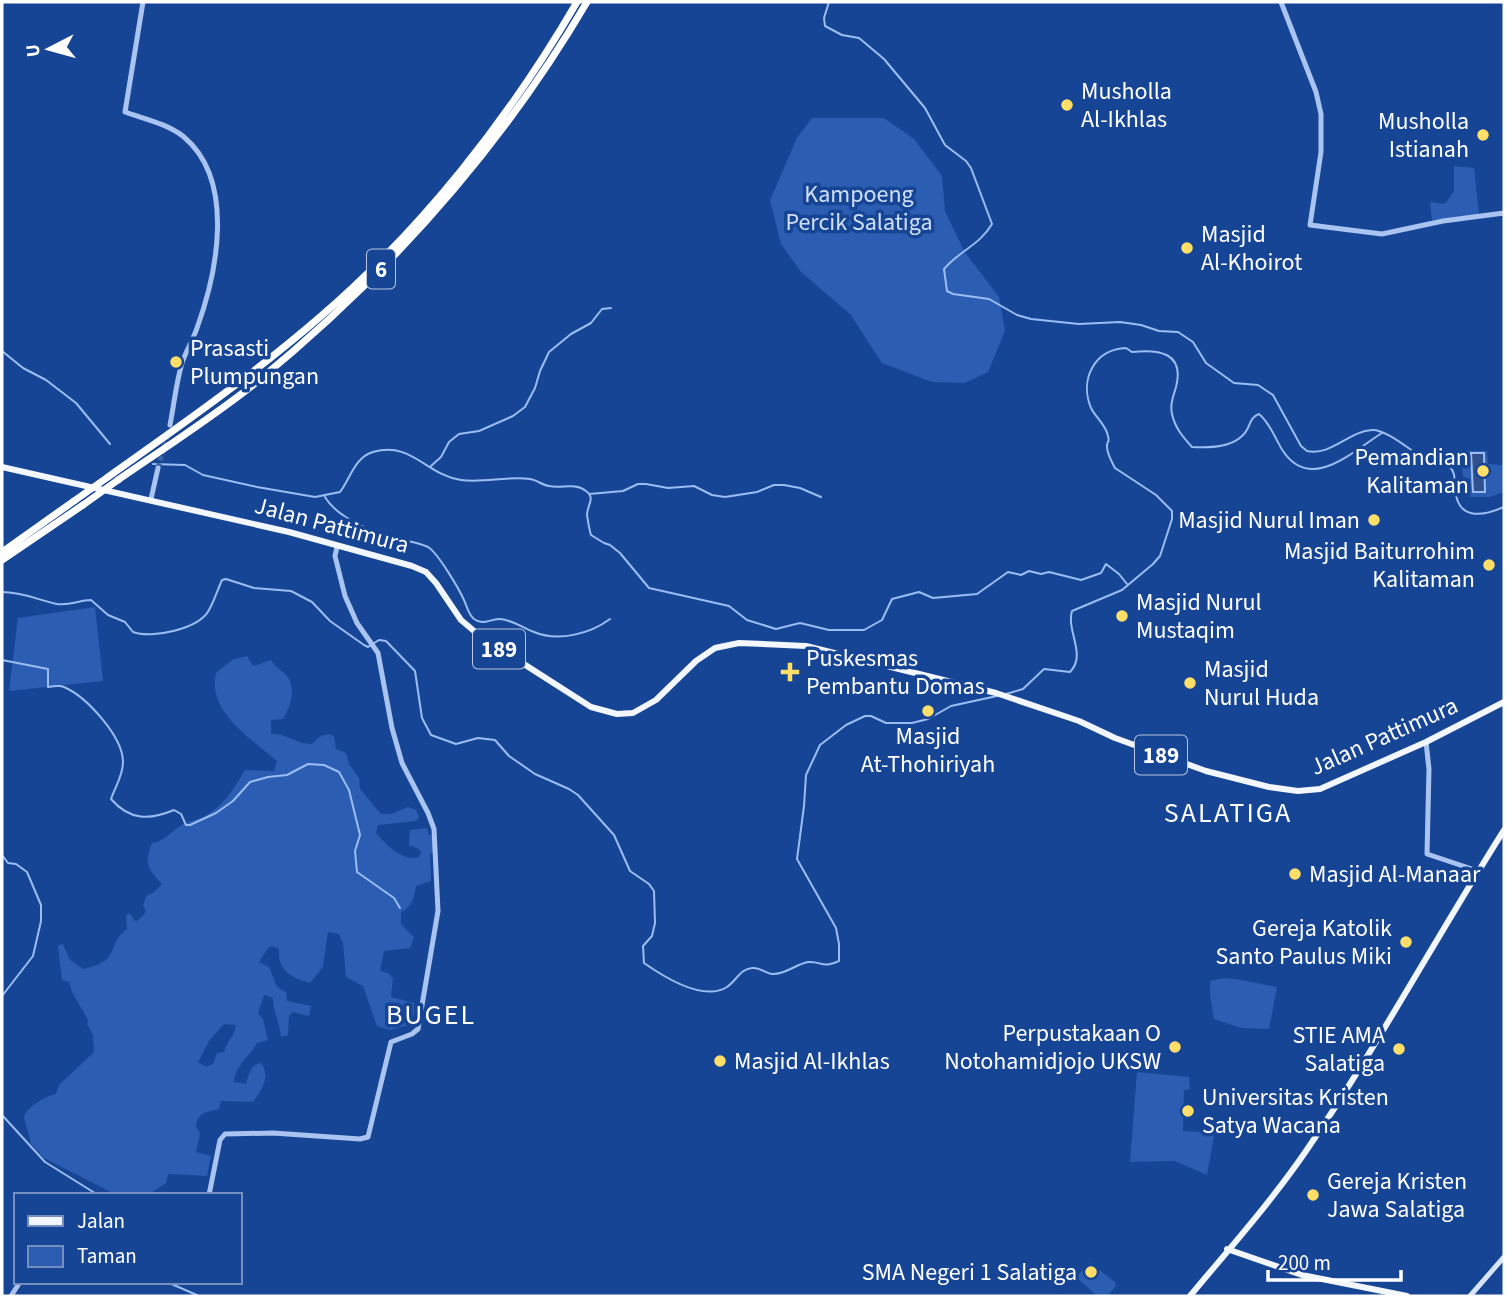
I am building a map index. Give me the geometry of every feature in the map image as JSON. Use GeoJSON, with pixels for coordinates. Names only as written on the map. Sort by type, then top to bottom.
{"type":"FeatureCollection","features":[{"type":"Feature","properties":{"kind":"highway","name":"6"},"geometry":{"type":"LineString","coordinates":[[2,552],[243,380],[320,317],[368,272],[422,216],[489,134],[537,66],[577,2]]}},
{"type":"Feature","properties":{"kind":"highway","name":"6"},"geometry":{"type":"LineString","coordinates":[[2,561],[250,386],[367,284],[472,169],[540,77],[587,2]]}},
{"type":"Feature","properties":{"kind":"main road","name":"Jalan Pattimura"},"geometry":{"type":"LineString","coordinates":[[2,467],[289,532],[412,566],[426,572],[436,583],[468,628],[583,702],[609,713],[625,715],[648,705],[703,655],[722,645],[739,643],[806,646],[996,693],[1206,771],[1286,790],[1320,789],[1426,742],[1504,702]]}},
{"type":"Feature","properties":{"kind":"main road"},"geometry":{"type":"LineString","coordinates":[[1189,1296],[1306,1151],[1504,830]]}},
{"type":"Feature","properties":{"kind":"main road"},"geometry":{"type":"LineString","coordinates":[[1227,1249],[1302,1275],[1407,1296]]}},
{"type":"Feature","properties":{"kind":"main road"},"geometry":{"type":"LineString","coordinates":[[1470,1296],[1504,1257]]}},
{"type":"Feature","properties":{"kind":"street"},"geometry":{"type":"LineString","coordinates":[[143,2],[125,112],[171,128],[185,138],[201,159],[213,188],[216,206],[215,264],[197,329],[182,363],[170,425]]}},
{"type":"Feature","properties":{"kind":"street"},"geometry":{"type":"LineString","coordinates":[[1281,2],[1316,92],[1321,114],[1321,152],[1310,225],[1382,234],[1443,221],[1504,213]]}},
{"type":"Feature","properties":{"kind":"street"},"geometry":{"type":"LineString","coordinates":[[151,499],[158,468]]}},
{"type":"Feature","properties":{"kind":"street"},"geometry":{"type":"LineString","coordinates":[[209,1193],[220,1140],[225,1134],[279,1133],[360,1139],[368,1137],[377,1109],[391,1042],[412,1034],[418,1028],[438,911],[435,841],[428,813],[402,763],[392,728],[380,661],[372,643],[357,623],[345,596],[335,556],[337,547]]}},
{"type":"Feature","properties":{"kind":"street"},"geometry":{"type":"LineString","coordinates":[[1426,742],[1429,769],[1427,854],[1478,871]]}},
{"type":"Feature","properties":{"kind":"green space","name":"Kampoeng Percik Salatiga"},"geometry":{"type":"Polygon","coordinates":[[[812,118],[884,118],[914,139],[942,176],[945,211],[964,251],[999,297],[1005,331],[988,372],[965,383],[932,382],[882,363],[850,314],[801,272],[781,244],[770,200],[797,138],[812,118]]]}},
{"type":"Feature","properties":{"kind":"green space"},"geometry":{"type":"Polygon","coordinates":[[[1454,166],[1474,168],[1479,215],[1432,220],[1430,202],[1445,204],[1454,191],[1454,166]]]}},
{"type":"Feature","properties":{"kind":"green space","name":"Pemandian Kalitaman"},"geometry":{"type":"Polygon","coordinates":[[[1467,451],[1487,451],[1488,464],[1504,465],[1504,492],[1490,497],[1470,497],[1470,479],[1463,477],[1461,461],[1468,458],[1467,451]]]}},
{"type":"Feature","properties":{"kind":"green space"},"geometry":{"type":"Polygon","coordinates":[[[95,607],[103,681],[9,691],[18,618],[95,607]]]}},
{"type":"Feature","properties":{"kind":"green space"},"geometry":{"type":"Polygon","coordinates":[[[247,656],[253,666],[271,660],[287,676],[292,692],[283,719],[271,720],[271,734],[312,744],[322,736],[334,736],[336,749],[346,753],[349,764],[359,778],[360,789],[381,814],[391,814],[408,807],[416,810],[419,817],[416,821],[378,825],[376,833],[401,855],[413,858],[419,857],[421,852],[409,845],[410,830],[427,828],[429,835],[433,835],[435,852],[430,854],[431,881],[416,886],[414,898],[401,912],[401,924],[414,937],[410,948],[384,951],[380,971],[393,978],[391,997],[414,1003],[416,1009],[409,1025],[390,1030],[377,1026],[363,986],[346,977],[343,943],[339,934],[328,932],[323,967],[310,983],[297,979],[283,968],[279,949],[272,946],[268,948],[259,962],[269,967],[277,987],[286,992],[287,1001],[311,1006],[309,1016],[293,1012],[289,1016],[288,1035],[281,1037],[273,998],[264,995],[258,1013],[263,1019],[268,1040],[257,1043],[237,1070],[234,1082],[246,1084],[252,1068],[261,1063],[265,1073],[264,1083],[253,1102],[221,1101],[219,1109],[207,1112],[199,1118],[196,1127],[200,1133],[196,1152],[211,1156],[207,1176],[168,1174],[166,1183],[151,1193],[113,1193],[44,1158],[31,1144],[24,1117],[37,1102],[56,1094],[59,1085],[94,1052],[93,1035],[87,1024],[88,1020],[69,982],[62,980],[58,946],[63,944],[70,960],[83,969],[109,957],[116,941],[127,929],[126,916],[129,913],[136,922],[146,912],[143,905],[147,895],[162,884],[148,865],[152,843],[163,839],[183,824],[212,812],[228,796],[245,770],[274,771],[277,761],[245,734],[225,712],[215,687],[216,673],[232,660],[247,656]],[[224,1024],[209,1041],[198,1062],[206,1067],[213,1064],[217,1053],[224,1052],[236,1025],[224,1024]]]}},
{"type":"Feature","properties":{"kind":"green space"},"geometry":{"type":"Polygon","coordinates":[[[1224,978],[1277,987],[1269,1029],[1241,1028],[1214,1019],[1210,981],[1224,978]]]}},
{"type":"Feature","properties":{"kind":"green space"},"geometry":{"type":"Polygon","coordinates":[[[1137,1072],[1189,1077],[1190,1089],[1184,1090],[1183,1131],[1214,1135],[1207,1175],[1175,1161],[1130,1162],[1137,1072]]]}},
{"type":"Feature","properties":{"kind":"green space"},"geometry":{"type":"Polygon","coordinates":[[[1090,1263],[1115,1282],[1116,1286],[1107,1296],[1097,1296],[1078,1279],[1079,1274],[1090,1263]]]}},
{"type":"Feature","properties":{"kind":"shaded area"},"geometry":{"type":"Polygon","coordinates":[[[1471,453],[1484,453],[1485,492],[1473,492],[1471,453]]]}},
{"type":"Feature","properties":{"kind":"waterway"},"geometry":{"type":"LineString","coordinates":[[829,2],[824,18],[825,26],[842,35],[859,38],[884,59],[925,108],[945,145],[971,168],[992,224],[982,237],[944,269],[947,291],[989,299],[1017,315],[1031,319],[1079,324],[1120,322],[1159,331],[1178,332],[1193,342],[1206,363],[1234,383],[1258,385],[1273,395],[1301,446],[1307,451],[1324,450],[1364,431],[1378,431],[1419,455],[1450,467],[1454,474],[1457,498],[1465,511],[1479,514],[1504,507]]}},
{"type":"Feature","properties":{"kind":"waterway"},"geometry":{"type":"LineString","coordinates":[[431,466],[441,457],[449,442],[459,434],[479,431],[513,416],[525,407],[549,352],[571,334],[591,323],[602,309],[611,308]]}},
{"type":"Feature","properties":{"kind":"waterway"},"geometry":{"type":"LineString","coordinates":[[1006,694],[1023,689],[1044,669],[1070,672],[1077,658],[1072,611],[1122,590],[1153,564],[1160,556],[1172,519],[1172,511],[1156,495],[1115,468],[1109,455],[1107,432],[1091,408],[1087,387],[1092,368],[1106,354],[1126,348],[1132,352],[1160,353],[1173,360],[1178,375],[1172,414],[1177,428],[1192,447],[1231,443],[1245,433],[1253,418],[1259,414],[1294,463],[1319,469],[1345,458],[1382,433]]}},
{"type":"Feature","properties":{"kind":"waterway"},"geometry":{"type":"LineString","coordinates":[[2,351],[76,403],[110,444]]}},
{"type":"Feature","properties":{"kind":"waterway"},"geometry":{"type":"LineString","coordinates":[[153,464],[185,465],[203,475],[315,497],[340,492],[362,459],[373,452],[387,450],[409,455],[438,472],[461,480],[521,478],[554,487],[582,488],[590,496],[587,515],[591,535],[620,553],[649,588],[729,606],[747,620],[776,629],[800,623],[829,630],[864,630],[882,620],[892,599],[919,592],[933,598],[977,594],[1008,572],[1021,575],[1029,571],[1041,574],[1049,572],[1081,580],[1101,573],[1106,564],[1127,584]]}},
{"type":"Feature","properties":{"kind":"waterway"},"geometry":{"type":"LineString","coordinates":[[589,494],[623,491],[638,484],[646,484],[668,488],[694,486],[712,495],[725,497],[784,485],[821,497]]}},
{"type":"Feature","properties":{"kind":"waterway"},"geometry":{"type":"LineString","coordinates":[[325,497],[339,512],[360,525],[393,538],[428,547],[448,572],[470,615],[477,621],[503,619],[543,635],[563,636],[593,629],[610,619]]}},
{"type":"Feature","properties":{"kind":"waterway"},"geometry":{"type":"LineString","coordinates":[[2,592],[57,604],[91,600],[108,615],[125,622],[133,632],[151,634],[174,631],[204,617],[222,580],[226,579],[254,588],[291,591],[312,602],[330,621],[364,645],[368,647],[379,640],[386,641],[415,671],[422,718],[431,735],[456,744],[478,738],[495,740],[509,756],[535,774],[578,795],[614,835],[630,871],[649,884],[654,891],[655,923],[652,936],[643,946],[644,963],[684,986],[707,992],[727,987],[741,973],[752,968],[777,974],[808,962],[825,965],[839,961],[836,928],[797,859],[806,775],[820,745],[846,725],[865,716],[886,723],[912,723],[928,719],[951,706],[997,696]]}},
{"type":"Feature","properties":{"kind":"waterway"},"geometry":{"type":"LineString","coordinates":[[2,660],[48,669],[48,687],[61,686],[73,692],[102,719],[117,741],[123,762],[111,799],[133,815],[149,817],[174,810],[181,814],[186,825],[190,825],[216,813],[233,801],[250,782],[287,775],[308,764],[324,765],[339,772],[349,790],[360,835],[355,851],[357,872],[394,898],[400,908]]}},
{"type":"Feature","properties":{"kind":"waterway"},"geometry":{"type":"LineString","coordinates":[[2,855],[8,863],[16,864],[27,872],[41,905],[41,921],[33,956],[2,996]]}},
{"type":"Feature","properties":{"kind":"waterway"},"geometry":{"type":"LineString","coordinates":[[2,1115],[45,1162],[95,1193]]}},
{"type":"Feature","properties":{"kind":"waterway"},"geometry":{"type":"LineString","coordinates":[[172,1284],[199,1296]]}},
{"type":"Feature","properties":{"kind":"tunnel"},"geometry":{"type":"LineString","coordinates":[[158,468],[168,434]]}},
{"type":"Feature","properties":{"kind":"place","name":"Musholla Al-Ikhlas"},"geometry":{"type":"Point","coordinates":[1067,105]}},
{"type":"Feature","properties":{"kind":"place","name":"Musholla Istianah"},"geometry":{"type":"Point","coordinates":[1483,135]}},
{"type":"Feature","properties":{"kind":"place","name":"Masjid Al-Khoirot"},"geometry":{"type":"Point","coordinates":[1187,248]}},
{"type":"Feature","properties":{"kind":"place","name":"Prasasti Plumpungan"},"geometry":{"type":"Point","coordinates":[176,362]}},
{"type":"Feature","properties":{"kind":"place","name":"Pemandian Kalitaman"},"geometry":{"type":"Point","coordinates":[1483,471]}},
{"type":"Feature","properties":{"kind":"place","name":"Masjid Nurul Iman"},"geometry":{"type":"Point","coordinates":[1374,520]}},
{"type":"Feature","properties":{"kind":"place","name":"Masjid Baiturrohim Kalitaman"},"geometry":{"type":"Point","coordinates":[1489,565]}},
{"type":"Feature","properties":{"kind":"place","name":"Masjid Nurul Mustaqim"},"geometry":{"type":"Point","coordinates":[1122,616]}},
{"type":"Feature","properties":{"kind":"place","name":"Puskesmas Pembantu Domas"},"geometry":{"type":"Point","coordinates":[790,672]}},
{"type":"Feature","properties":{"kind":"place","name":"Masjid Nurul Huda"},"geometry":{"type":"Point","coordinates":[1190,683]}},
{"type":"Feature","properties":{"kind":"place","name":"Masjid At-Thohiriyah"},"geometry":{"type":"Point","coordinates":[928,711]}},
{"type":"Feature","properties":{"kind":"place","name":"Masjid Al-Manaar"},"geometry":{"type":"Point","coordinates":[1295,874]}},
{"type":"Feature","properties":{"kind":"place","name":"Gereja Katolik Santo Paulus Miki"},"geometry":{"type":"Point","coordinates":[1406,942]}},
{"type":"Feature","properties":{"kind":"place","name":"Perpustakaan O Notohamidjojo UKSW"},"geometry":{"type":"Point","coordinates":[1175,1047]}},
{"type":"Feature","properties":{"kind":"place","name":"STIE AMA Salatiga"},"geometry":{"type":"Point","coordinates":[1399,1049]}},
{"type":"Feature","properties":{"kind":"place","name":"Masjid Al-Ikhlas"},"geometry":{"type":"Point","coordinates":[720,1061]}},
{"type":"Feature","properties":{"kind":"place","name":"Universitas Kristen Satya Wacana"},"geometry":{"type":"Point","coordinates":[1188,1111]}},
{"type":"Feature","properties":{"kind":"place","name":"Gereja Kristen Jawa Salatiga"},"geometry":{"type":"Point","coordinates":[1313,1195]}},
{"type":"Feature","properties":{"kind":"place","name":"SMA Negeri 1 Salatiga"},"geometry":{"type":"Point","coordinates":[1091,1272]}},
{"type":"Feature","properties":{"kind":"district","name":"SALATIGA"},"geometry":{"type":"Point","coordinates":[1228,812]}},
{"type":"Feature","properties":{"kind":"district","name":"BUGEL"},"geometry":{"type":"Point","coordinates":[431,1014]}}]}
